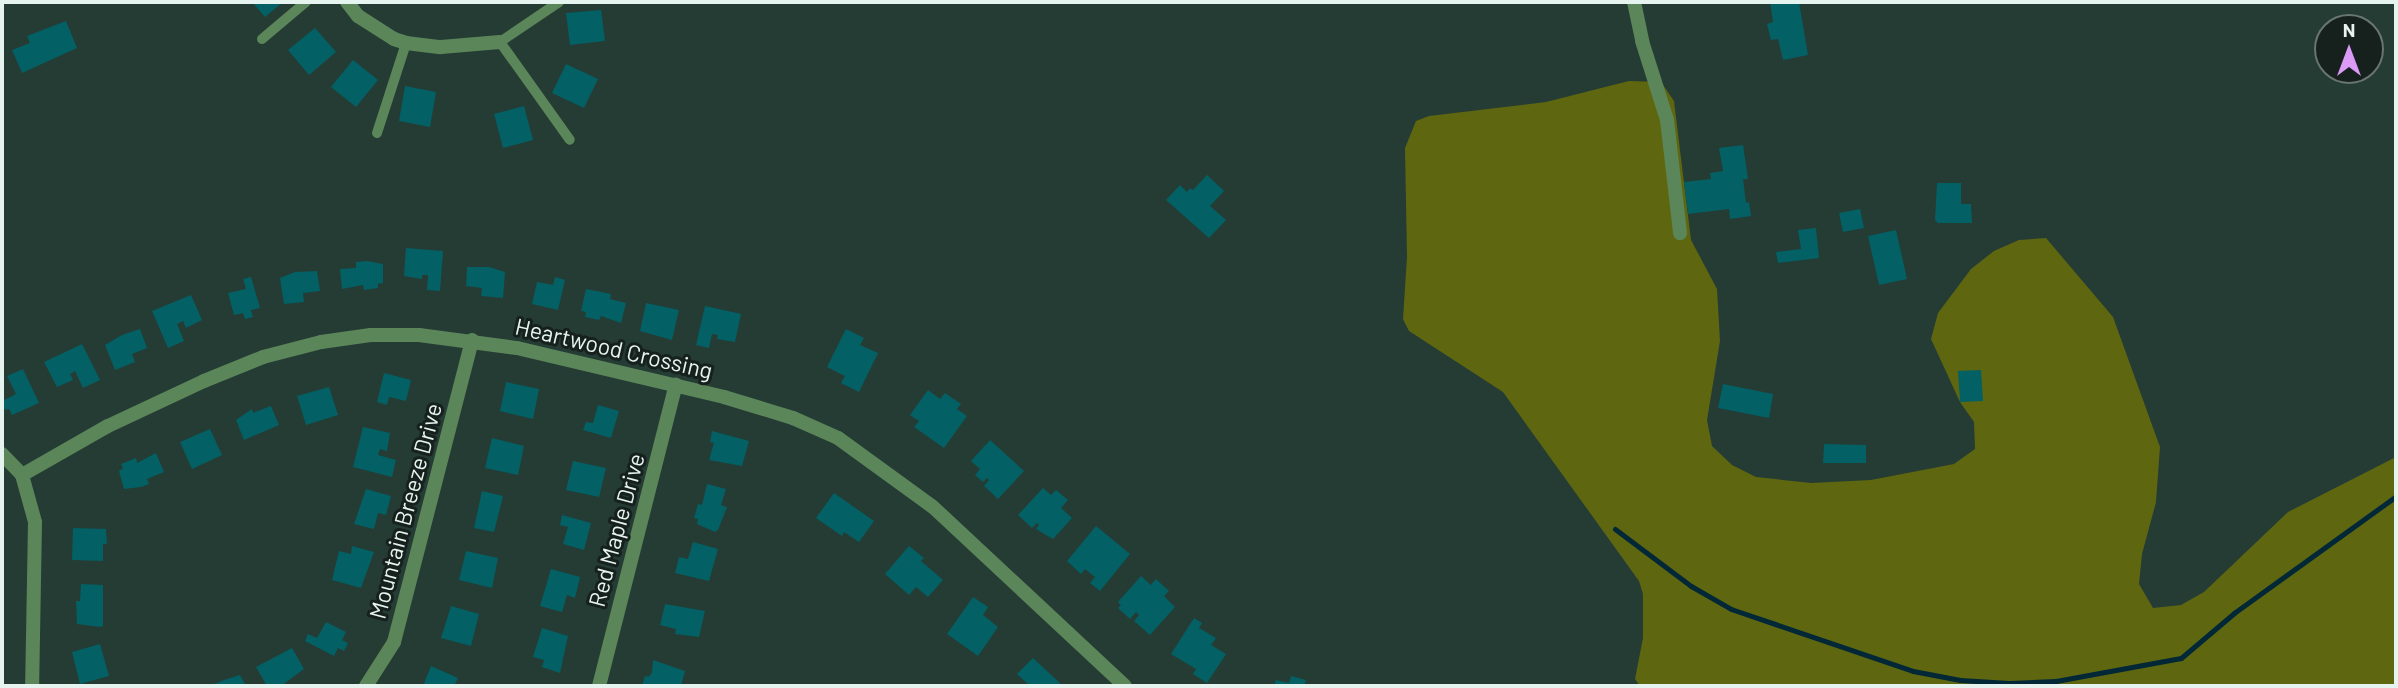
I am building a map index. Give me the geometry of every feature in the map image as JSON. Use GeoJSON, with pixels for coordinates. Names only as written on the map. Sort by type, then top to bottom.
{"type":"FeatureCollection","features":[{"type":"Feature","properties":{"kind":"street"},"geometry":{"type":"LineString","coordinates":[[347,2],[358,16],[394,39],[406,43],[442,47],[500,42]]}},
{"type":"Feature","properties":{"kind":"street"},"geometry":{"type":"LineString","coordinates":[[1634,2],[1642,41],[1667,120],[1680,233]]}},
{"type":"Feature","properties":{"kind":"street","name":"Heartwood Crossing"},"geometry":{"type":"LineString","coordinates":[[22,475],[108,426],[262,357],[321,342],[371,335],[419,334],[472,340],[676,385],[793,418],[838,438],[874,461],[933,507],[1125,686]]}},
{"type":"Feature","properties":{"kind":"street","name":"Mountain Breeze Drive"},"geometry":{"type":"LineString","coordinates":[[366,686],[394,642],[472,340]]}},
{"type":"Feature","properties":{"kind":"street","name":"Red Maple Drive"},"geometry":{"type":"LineString","coordinates":[[599,686],[676,385]]}},
{"type":"Feature","properties":{"kind":"street"},"geometry":{"type":"LineString","coordinates":[[2,454],[22,475],[35,522],[30,650],[32,686]]}},
{"type":"Feature","properties":{"kind":"lane"},"geometry":{"type":"LineString","coordinates":[[262,38],[306,2]]}},
{"type":"Feature","properties":{"kind":"lane"},"geometry":{"type":"LineString","coordinates":[[559,2],[500,42],[570,140]]}},
{"type":"Feature","properties":{"kind":"lane"},"geometry":{"type":"LineString","coordinates":[[377,133],[406,43]]}},
{"type":"Feature","properties":{"kind":"green space"},"geometry":{"type":"Polygon","coordinates":[[[1629,81],[1661,82],[1674,101],[1691,240],[1717,289],[1720,341],[1707,420],[1712,446],[1732,465],[1756,477],[1811,483],[1871,480],[1954,464],[1975,449],[1974,422],[1960,402],[1931,339],[1938,313],[1971,269],[1994,251],[2019,240],[2046,238],[2113,317],[2160,447],[2156,502],[2142,554],[2139,584],[2153,608],[2181,605],[2204,592],[2288,512],[2396,457],[2396,686],[1640,686],[1635,679],[1643,638],[1643,594],[1639,581],[1503,392],[1409,331],[1403,319],[1407,257],[1405,148],[1416,121],[1429,116],[1546,102],[1629,81]]]}},
{"type":"Feature","properties":{"kind":"building"},"geometry":{"type":"Polygon","coordinates":[[[252,2],[283,2],[265,17],[252,2]]]}},
{"type":"Feature","properties":{"kind":"building"},"geometry":{"type":"Polygon","coordinates":[[[1770,2],[1799,2],[1808,55],[1783,60],[1778,39],[1771,40],[1767,24],[1773,22],[1770,2]]]}},
{"type":"Feature","properties":{"kind":"building"},"geometry":{"type":"Polygon","coordinates":[[[601,10],[605,41],[570,45],[566,13],[601,10]]]}},
{"type":"Feature","properties":{"kind":"building"},"geometry":{"type":"Polygon","coordinates":[[[66,21],[77,48],[22,73],[12,50],[30,43],[27,36],[66,21]]]}},
{"type":"Feature","properties":{"kind":"building"},"geometry":{"type":"Polygon","coordinates":[[[315,28],[336,52],[309,75],[288,50],[315,28]]]}},
{"type":"Feature","properties":{"kind":"building"},"geometry":{"type":"Polygon","coordinates":[[[353,60],[378,80],[356,107],[331,87],[353,60]]]}},
{"type":"Feature","properties":{"kind":"building"},"geometry":{"type":"Polygon","coordinates":[[[566,64],[598,79],[584,108],[552,93],[566,64]]]}},
{"type":"Feature","properties":{"kind":"building"},"geometry":{"type":"Polygon","coordinates":[[[405,86],[436,92],[430,127],[399,121],[405,86]]]}},
{"type":"Feature","properties":{"kind":"building"},"geometry":{"type":"Polygon","coordinates":[[[524,106],[533,140],[503,148],[494,114],[524,106]]]}},
{"type":"Feature","properties":{"kind":"building"},"geometry":{"type":"Polygon","coordinates":[[[1743,145],[1748,179],[1743,179],[1746,203],[1749,202],[1751,216],[1730,219],[1729,209],[1688,214],[1684,182],[1711,179],[1710,173],[1723,171],[1719,148],[1743,145]]]}},
{"type":"Feature","properties":{"kind":"building"},"geometry":{"type":"Polygon","coordinates":[[[1207,175],[1224,191],[1210,206],[1226,220],[1209,238],[1166,200],[1180,185],[1187,192],[1190,188],[1193,190],[1207,175]]]}},
{"type":"Feature","properties":{"kind":"building"},"geometry":{"type":"Polygon","coordinates":[[[1937,183],[1961,183],[1961,204],[1971,204],[1972,223],[1938,223],[1935,220],[1937,183]]]}},
{"type":"Feature","properties":{"kind":"building"},"geometry":{"type":"Polygon","coordinates":[[[1860,209],[1864,228],[1843,232],[1839,213],[1860,209]]]}},
{"type":"Feature","properties":{"kind":"building"},"geometry":{"type":"Polygon","coordinates":[[[1816,228],[1819,258],[1778,263],[1776,252],[1801,249],[1798,230],[1816,228]]]}},
{"type":"Feature","properties":{"kind":"building"},"geometry":{"type":"Polygon","coordinates":[[[1896,230],[1907,279],[1879,285],[1868,236],[1896,230]]]}},
{"type":"Feature","properties":{"kind":"building"},"geometry":{"type":"Polygon","coordinates":[[[406,248],[443,251],[440,291],[427,290],[428,275],[422,275],[422,279],[404,276],[406,248]]]}},
{"type":"Feature","properties":{"kind":"building"},"geometry":{"type":"Polygon","coordinates":[[[356,262],[383,264],[383,283],[378,284],[378,288],[364,290],[363,285],[342,289],[340,269],[356,268],[356,262]]]}},
{"type":"Feature","properties":{"kind":"building"},"geometry":{"type":"Polygon","coordinates":[[[467,267],[489,267],[505,272],[503,298],[481,296],[482,288],[466,286],[467,267]]]}},
{"type":"Feature","properties":{"kind":"building"},"geometry":{"type":"Polygon","coordinates":[[[317,271],[320,291],[303,293],[304,302],[284,304],[280,278],[295,272],[317,271]]]}},
{"type":"Feature","properties":{"kind":"building"},"geometry":{"type":"Polygon","coordinates":[[[251,277],[260,308],[251,310],[253,317],[245,319],[243,313],[234,315],[228,293],[246,289],[243,279],[251,277]]]}},
{"type":"Feature","properties":{"kind":"building"},"geometry":{"type":"Polygon","coordinates":[[[555,277],[565,280],[558,310],[532,304],[537,282],[553,285],[555,277]]]}},
{"type":"Feature","properties":{"kind":"building"},"geometry":{"type":"Polygon","coordinates":[[[586,289],[611,294],[610,299],[626,303],[621,323],[601,316],[599,320],[585,317],[586,312],[581,311],[586,289]]]}},
{"type":"Feature","properties":{"kind":"building"},"geometry":{"type":"Polygon","coordinates":[[[191,295],[202,320],[186,328],[183,321],[177,324],[184,341],[168,348],[152,311],[191,295]]]}},
{"type":"Feature","properties":{"kind":"building"},"geometry":{"type":"Polygon","coordinates":[[[646,303],[679,310],[672,340],[640,331],[646,303]]]}},
{"type":"Feature","properties":{"kind":"building"},"geometry":{"type":"Polygon","coordinates":[[[705,306],[741,314],[735,342],[717,339],[718,335],[712,334],[709,348],[696,345],[705,306]]]}},
{"type":"Feature","properties":{"kind":"building"},"geometry":{"type":"Polygon","coordinates":[[[140,329],[147,348],[132,354],[135,362],[115,370],[105,345],[140,329]]]}},
{"type":"Feature","properties":{"kind":"building"},"geometry":{"type":"Polygon","coordinates":[[[846,329],[864,338],[860,345],[878,353],[859,392],[841,383],[845,376],[827,367],[846,329]]]}},
{"type":"Feature","properties":{"kind":"building"},"geometry":{"type":"Polygon","coordinates":[[[82,344],[100,380],[83,388],[75,371],[70,374],[73,380],[57,387],[44,362],[82,344]]]}},
{"type":"Feature","properties":{"kind":"building"},"geometry":{"type":"Polygon","coordinates":[[[23,369],[39,403],[12,415],[9,409],[5,410],[2,401],[16,394],[7,376],[23,369]]]}},
{"type":"Feature","properties":{"kind":"building"},"geometry":{"type":"Polygon","coordinates":[[[1981,370],[1983,401],[1960,402],[1958,371],[1981,370]]]}},
{"type":"Feature","properties":{"kind":"building"},"geometry":{"type":"Polygon","coordinates":[[[384,373],[411,380],[406,401],[389,397],[387,405],[377,402],[384,373]]]}},
{"type":"Feature","properties":{"kind":"building"},"geometry":{"type":"Polygon","coordinates":[[[506,382],[539,389],[533,419],[500,411],[506,382]]]}},
{"type":"Feature","properties":{"kind":"building"},"geometry":{"type":"Polygon","coordinates":[[[1723,384],[1773,394],[1769,418],[1718,408],[1723,384]]]}},
{"type":"Feature","properties":{"kind":"building"},"geometry":{"type":"Polygon","coordinates":[[[329,387],[338,415],[306,425],[297,396],[329,387]]]}},
{"type":"Feature","properties":{"kind":"building"},"geometry":{"type":"Polygon","coordinates":[[[928,390],[940,399],[945,393],[961,404],[957,409],[967,416],[944,448],[914,427],[919,421],[910,415],[928,390]]]}},
{"type":"Feature","properties":{"kind":"building"},"geometry":{"type":"Polygon","coordinates":[[[598,405],[619,411],[611,438],[583,430],[586,422],[593,423],[598,405]]]}},
{"type":"Feature","properties":{"kind":"building"},"geometry":{"type":"Polygon","coordinates":[[[271,406],[279,425],[244,440],[236,420],[252,409],[253,413],[271,406]]]}},
{"type":"Feature","properties":{"kind":"building"},"geometry":{"type":"Polygon","coordinates":[[[363,427],[390,433],[387,451],[380,449],[378,455],[396,460],[392,477],[353,467],[363,427]]]}},
{"type":"Feature","properties":{"kind":"building"},"geometry":{"type":"Polygon","coordinates":[[[210,429],[222,455],[192,469],[180,442],[210,429]]]}},
{"type":"Feature","properties":{"kind":"building"},"geometry":{"type":"Polygon","coordinates":[[[712,431],[749,441],[742,466],[709,460],[714,443],[710,442],[712,431]]]}},
{"type":"Feature","properties":{"kind":"building"},"geometry":{"type":"Polygon","coordinates":[[[492,438],[524,446],[518,475],[485,468],[492,438]]]}},
{"type":"Feature","properties":{"kind":"building"},"geometry":{"type":"Polygon","coordinates":[[[990,440],[1024,471],[998,499],[984,486],[989,480],[987,478],[983,482],[975,475],[980,469],[971,461],[990,440]]]}},
{"type":"Feature","properties":{"kind":"building"},"geometry":{"type":"Polygon","coordinates":[[[1824,444],[1866,445],[1866,463],[1823,463],[1824,444]]]}},
{"type":"Feature","properties":{"kind":"building"},"geometry":{"type":"Polygon","coordinates":[[[156,453],[164,472],[147,479],[149,484],[124,489],[119,471],[123,468],[121,464],[136,458],[137,463],[156,453]]]}},
{"type":"Feature","properties":{"kind":"building"},"geometry":{"type":"Polygon","coordinates":[[[573,461],[606,468],[599,497],[566,490],[573,461]]]}},
{"type":"Feature","properties":{"kind":"building"},"geometry":{"type":"Polygon","coordinates":[[[707,484],[726,489],[721,505],[727,507],[715,532],[697,524],[698,519],[694,518],[698,504],[702,505],[707,484]]]}},
{"type":"Feature","properties":{"kind":"building"},"geometry":{"type":"Polygon","coordinates":[[[1043,488],[1051,495],[1056,490],[1068,500],[1061,508],[1072,518],[1053,539],[1036,529],[1039,525],[1037,523],[1032,528],[1018,515],[1043,488]]]}},
{"type":"Feature","properties":{"kind":"building"},"geometry":{"type":"Polygon","coordinates":[[[366,489],[391,496],[386,515],[378,513],[374,529],[354,524],[366,489]]]}},
{"type":"Feature","properties":{"kind":"building"},"geometry":{"type":"Polygon","coordinates":[[[482,491],[503,496],[494,532],[474,528],[482,491]]]}},
{"type":"Feature","properties":{"kind":"building"},"geometry":{"type":"Polygon","coordinates":[[[834,493],[874,521],[859,542],[844,532],[842,536],[816,518],[834,493]]]}},
{"type":"Feature","properties":{"kind":"building"},"geometry":{"type":"Polygon","coordinates":[[[562,515],[591,523],[584,550],[563,544],[568,527],[560,525],[562,515]]]}},
{"type":"Feature","properties":{"kind":"building"},"geometry":{"type":"Polygon","coordinates":[[[1096,526],[1130,554],[1100,591],[1090,583],[1095,577],[1085,569],[1081,574],[1067,561],[1096,526]]]}},
{"type":"Feature","properties":{"kind":"building"},"geometry":{"type":"Polygon","coordinates":[[[73,528],[106,529],[107,544],[103,544],[103,561],[72,560],[73,528]]]}},
{"type":"Feature","properties":{"kind":"building"},"geometry":{"type":"Polygon","coordinates":[[[693,542],[718,549],[709,581],[675,573],[679,557],[688,559],[693,542]]]}},
{"type":"Feature","properties":{"kind":"building"},"geometry":{"type":"Polygon","coordinates":[[[352,546],[374,552],[361,588],[332,580],[339,551],[351,554],[352,546]]]}},
{"type":"Feature","properties":{"kind":"building"},"geometry":{"type":"Polygon","coordinates":[[[909,546],[924,558],[921,561],[943,580],[928,597],[916,587],[909,595],[885,574],[909,546]]]}},
{"type":"Feature","properties":{"kind":"building"},"geometry":{"type":"Polygon","coordinates":[[[466,551],[498,558],[492,588],[459,580],[466,551]]]}},
{"type":"Feature","properties":{"kind":"building"},"geometry":{"type":"Polygon","coordinates":[[[551,569],[580,577],[575,598],[567,595],[562,612],[540,606],[551,569]]]}},
{"type":"Feature","properties":{"kind":"building"},"geometry":{"type":"Polygon","coordinates":[[[1141,576],[1151,585],[1156,579],[1169,591],[1164,596],[1175,607],[1150,635],[1134,621],[1139,615],[1136,612],[1130,619],[1118,608],[1121,605],[1118,602],[1141,576]]]}},
{"type":"Feature","properties":{"kind":"building"},"geometry":{"type":"Polygon","coordinates":[[[81,584],[103,585],[103,626],[77,624],[76,601],[80,601],[81,584]]]}},
{"type":"Feature","properties":{"kind":"building"},"geometry":{"type":"Polygon","coordinates":[[[973,597],[988,607],[983,615],[998,627],[978,656],[947,634],[973,597]]]}},
{"type":"Feature","properties":{"kind":"building"},"geometry":{"type":"Polygon","coordinates":[[[665,604],[705,611],[699,637],[675,634],[676,629],[660,625],[665,604]]]}},
{"type":"Feature","properties":{"kind":"building"},"geometry":{"type":"Polygon","coordinates":[[[451,606],[479,614],[471,646],[441,638],[451,606]]]}},
{"type":"Feature","properties":{"kind":"building"},"geometry":{"type":"Polygon","coordinates":[[[1194,618],[1202,623],[1199,628],[1216,638],[1211,645],[1226,654],[1207,683],[1193,674],[1196,669],[1171,654],[1194,618]]]}},
{"type":"Feature","properties":{"kind":"building"},"geometry":{"type":"Polygon","coordinates":[[[326,622],[346,632],[342,640],[348,643],[344,651],[338,648],[334,656],[305,641],[308,634],[317,638],[326,622]]]}},
{"type":"Feature","properties":{"kind":"building"},"geometry":{"type":"Polygon","coordinates":[[[542,628],[568,636],[560,673],[542,667],[544,660],[533,657],[542,628]]]}},
{"type":"Feature","properties":{"kind":"building"},"geometry":{"type":"Polygon","coordinates":[[[100,644],[109,676],[80,684],[72,652],[100,644]]]}},
{"type":"Feature","properties":{"kind":"building"},"geometry":{"type":"Polygon","coordinates":[[[292,648],[304,669],[281,686],[267,686],[256,667],[292,648]]]}},
{"type":"Feature","properties":{"kind":"building"},"geometry":{"type":"Polygon","coordinates":[[[1033,658],[1063,686],[1030,686],[1017,674],[1033,658]]]}},
{"type":"Feature","properties":{"kind":"building"},"geometry":{"type":"Polygon","coordinates":[[[653,660],[685,671],[681,686],[642,686],[645,676],[649,677],[652,672],[653,660]]]}},
{"type":"Feature","properties":{"kind":"building"},"geometry":{"type":"Polygon","coordinates":[[[431,666],[458,678],[454,686],[423,686],[431,666]]]}},
{"type":"Feature","properties":{"kind":"building"},"geometry":{"type":"Polygon","coordinates":[[[240,675],[246,686],[209,686],[224,680],[240,675]]]}},
{"type":"Feature","properties":{"kind":"building"},"geometry":{"type":"Polygon","coordinates":[[[1291,676],[1306,680],[1304,686],[1274,686],[1276,680],[1289,683],[1291,676]]]}},
{"type":"Feature","properties":{"kind":"waterway"},"geometry":{"type":"LineString","coordinates":[[1615,529],[1691,586],[1731,609],[1913,671],[1960,680],[2009,683],[2056,681],[2181,658],[2234,613],[2396,496]]}}]}
